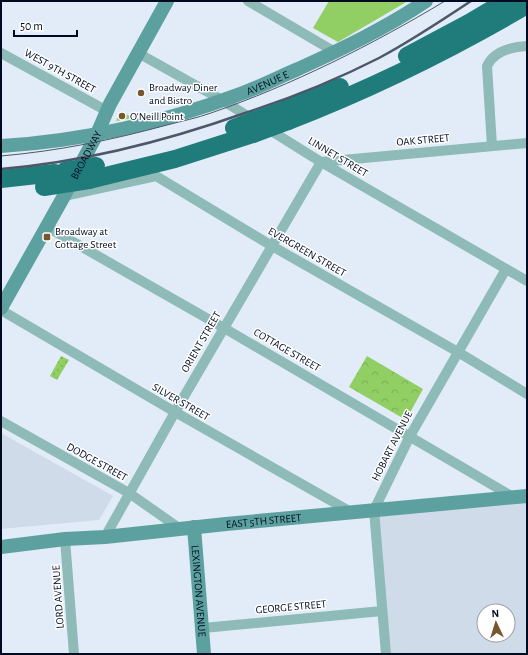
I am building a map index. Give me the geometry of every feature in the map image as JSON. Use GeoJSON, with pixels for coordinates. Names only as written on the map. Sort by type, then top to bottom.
{"type":"FeatureCollection","features":[{"type":"Feature","properties":{"kind":"highway"},"geometry":{"type":"LineString","coordinates":[[1,180],[55,173],[92,173],[176,159],[253,134],[332,90],[387,65],[455,30],[506,1]]}},
{"type":"Feature","properties":{"kind":"highway"},"geometry":{"type":"LineString","coordinates":[[1,192],[44,187],[234,128],[282,117],[340,100],[397,75],[527,5]]}},
{"type":"Feature","properties":{"kind":"street"},"geometry":{"type":"LineString","coordinates":[[248,1],[335,52]]}},
{"type":"Feature","properties":{"kind":"street","name":"AVENUE E"},"geometry":{"type":"LineString","coordinates":[[1,146],[38,144],[97,134],[172,117],[241,94],[335,52],[405,15],[426,1]]}},
{"type":"Feature","properties":{"kind":"street","name":"BROADWAY"},"geometry":{"type":"LineString","coordinates":[[1,309],[97,134],[107,111],[163,2]]}},
{"type":"Feature","properties":{"kind":"street"},"geometry":{"type":"LineString","coordinates":[[492,146],[487,66],[490,59],[501,52],[527,46]]}},
{"type":"Feature","properties":{"kind":"street","name":"WEST 9TH STREET"},"geometry":{"type":"LineString","coordinates":[[1,53],[107,111]]}},
{"type":"Feature","properties":{"kind":"street","name":"LINNET STREET"},"geometry":{"type":"LineString","coordinates":[[138,53],[222,100],[321,162],[527,281]]}},
{"type":"Feature","properties":{"kind":"street","name":"OAK STREET"},"geometry":{"type":"LineString","coordinates":[[321,162],[527,143]]}},
{"type":"Feature","properties":{"kind":"street","name":"ORIENT STREET"},"geometry":{"type":"LineString","coordinates":[[105,537],[174,412],[321,162]]}},
{"type":"Feature","properties":{"kind":"street","name":"EVERGREEN STREET"},"geometry":{"type":"LineString","coordinates":[[64,196],[156,176],[272,246],[458,352],[527,394]]}},
{"type":"Feature","properties":{"kind":"street","name":"COTTAGE STREET"},"geometry":{"type":"LineString","coordinates":[[47,227],[410,436],[520,497]]}},
{"type":"Feature","properties":{"kind":"street","name":"HOBART AVENUE"},"geometry":{"type":"LineString","coordinates":[[374,510],[410,436],[506,269]]}},
{"type":"Feature","properties":{"kind":"street","name":"SILVER STREET"},"geometry":{"type":"LineString","coordinates":[[1,309],[174,412],[351,513]]}},
{"type":"Feature","properties":{"kind":"street","name":"DODGE STREET"},"geometry":{"type":"LineString","coordinates":[[1,421],[129,493],[179,528]]}},
{"type":"Feature","properties":{"kind":"street","name":"EAST 5TH STREET"},"geometry":{"type":"LineString","coordinates":[[1,547],[179,528],[520,497]]}},
{"type":"Feature","properties":{"kind":"street"},"geometry":{"type":"LineString","coordinates":[[374,510],[386,654]]}},
{"type":"Feature","properties":{"kind":"street","name":"LEXINGTON AVENUE"},"geometry":{"type":"LineString","coordinates":[[194,527],[204,654]]}},
{"type":"Feature","properties":{"kind":"street","name":"LORD AVENUE"},"geometry":{"type":"LineString","coordinates":[[65,539],[74,654]]}},
{"type":"Feature","properties":{"kind":"street","name":"GEORGE STREET"},"geometry":{"type":"LineString","coordinates":[[202,628],[382,611]]}},
{"type":"Feature","properties":{"kind":"shaded area"},"geometry":{"type":"Polygon","coordinates":[[[1,433],[113,496],[99,520],[1,529],[1,433]]]}},
{"type":"Feature","properties":{"kind":"shaded area"},"geometry":{"type":"Polygon","coordinates":[[[527,499],[527,654],[388,654],[376,509],[527,499]]]}},
{"type":"Feature","properties":{"kind":"green space"},"geometry":{"type":"Polygon","coordinates":[[[329,1],[408,1],[338,42],[313,28],[329,1]]]}},
{"type":"Feature","properties":{"kind":"green space"},"geometry":{"type":"Polygon","coordinates":[[[121,111],[133,118],[116,121],[121,111]]]}},
{"type":"Feature","properties":{"kind":"green space"},"geometry":{"type":"Polygon","coordinates":[[[61,356],[69,360],[57,380],[50,376],[61,356]]]}},
{"type":"Feature","properties":{"kind":"green space"},"geometry":{"type":"Polygon","coordinates":[[[367,356],[423,389],[406,420],[349,387],[367,356]]]}},
{"type":"Feature","properties":{"kind":"tram line"},"geometry":{"type":"LineString","coordinates":[[1,156],[64,148],[105,140],[211,113],[271,90],[331,63],[389,33],[445,1]]}},
{"type":"Feature","properties":{"kind":"railway"},"geometry":{"type":"LineString","coordinates":[[1,169],[32,166],[94,156],[125,149],[185,133],[279,101],[330,81],[379,58],[414,38],[471,1]]}},
{"type":"Feature","properties":{"kind":"place","name":"Broadway Diner and Bistro"},"geometry":{"type":"Point","coordinates":[141,93]}},
{"type":"Feature","properties":{"kind":"place","name":"O'Neill Point"},"geometry":{"type":"Point","coordinates":[122,116]}},
{"type":"Feature","properties":{"kind":"place","name":"Broadway at Cottage Street"},"geometry":{"type":"Point","coordinates":[47,237]}}]}
